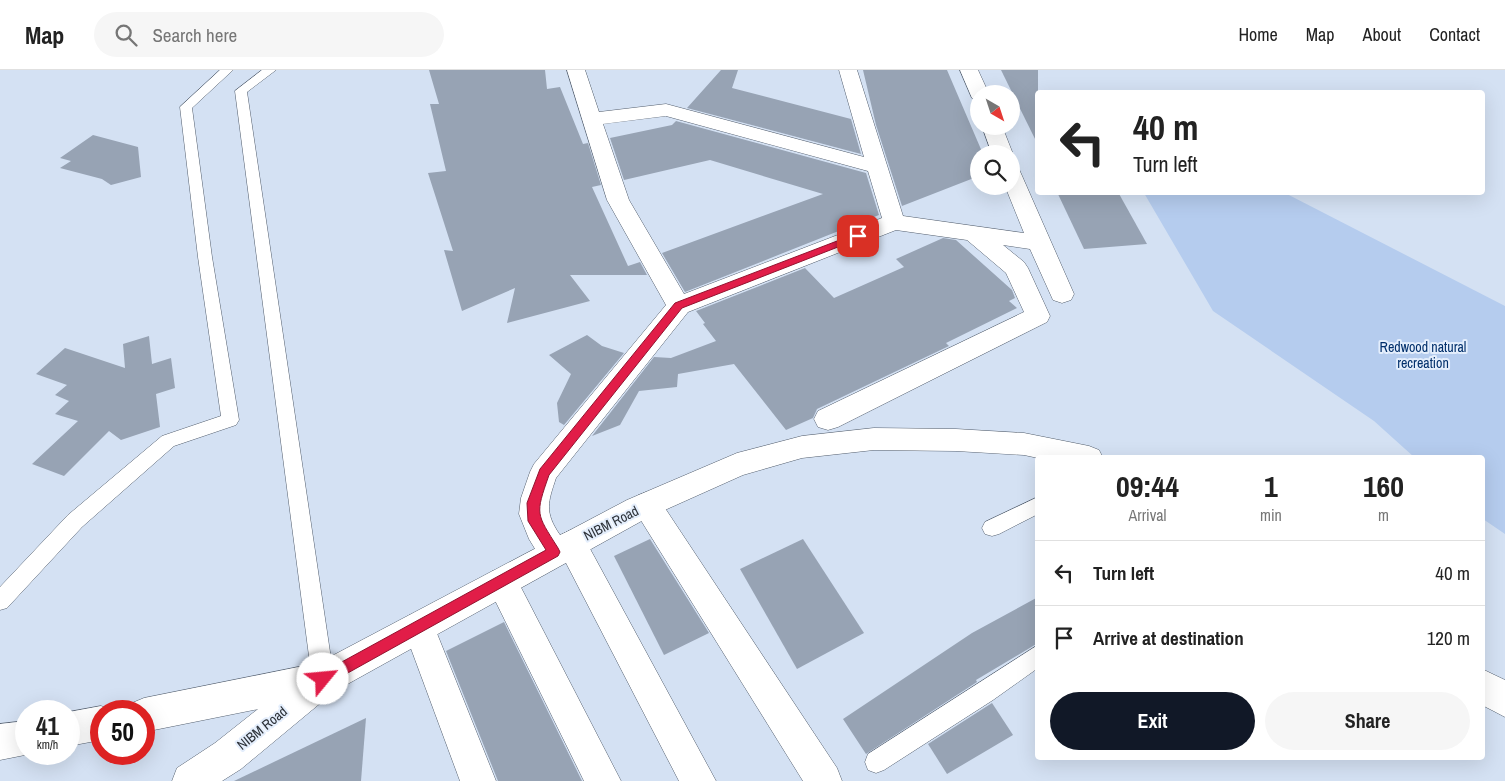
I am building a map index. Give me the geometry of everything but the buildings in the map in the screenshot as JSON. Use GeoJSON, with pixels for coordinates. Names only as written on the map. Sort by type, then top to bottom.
{"type":"FeatureCollection","features":[{"type":"Feature","properties":{"kind":"street"},"geometry":{"type":"LineString","coordinates":[[576,70],[618,200],[679,306]]}},
{"type":"Feature","properties":{"kind":"street"},"geometry":{"type":"LineString","coordinates":[[848,70],[894,222]]}},
{"type":"Feature","properties":{"kind":"street"},"geometry":{"type":"LineString","coordinates":[[970,70],[976,85]]}},
{"type":"Feature","properties":{"kind":"street"},"geometry":{"type":"LineString","coordinates":[[592,119],[666,110],[877,167]]}},
{"type":"Feature","properties":{"kind":"street"},"geometry":{"type":"LineString","coordinates":[[1020,195],[1062,294]]}},
{"type":"Feature","properties":{"kind":"street"},"geometry":{"type":"LineString","coordinates":[[698,781],[562,548],[534,521],[533,503],[544,472],[679,306],[894,222],[1039,243]]}},
{"type":"Feature","properties":{"kind":"street"},"geometry":{"type":"LineString","coordinates":[[828,419],[1038,316],[1016,268],[973,234]]}},
{"type":"Feature","properties":{"kind":"street","name":"NIBM Road"},"geometry":{"type":"LineString","coordinates":[[190,781],[228,756],[323,679],[562,548],[647,504],[737,465],[802,447],[874,439],[956,440],[1024,444],[1075,455]]}},
{"type":"Feature","properties":{"kind":"street"},"geometry":{"type":"LineString","coordinates":[[647,504],[824,781]]}},
{"type":"Feature","properties":{"kind":"street"},"geometry":{"type":"LineString","coordinates":[[502,582],[603,781]]}},
{"type":"Feature","properties":{"kind":"street"},"geometry":{"type":"LineString","coordinates":[[419,627],[478,781]]}},
{"type":"Feature","properties":{"kind":"street"},"geometry":{"type":"LineString","coordinates":[[155,713],[323,679]]}},
{"type":"Feature","properties":{"kind":"street"},"geometry":{"type":"LineString","coordinates":[[1485,686],[1505,700]]}},
{"type":"Feature","properties":{"kind":"street"},"geometry":{"type":"LineString","coordinates":[[0,742],[15,740]]}},
{"type":"Feature","properties":{"kind":"lane"},"geometry":{"type":"LineString","coordinates":[[0,601],[75,521],[168,440],[230,420],[205,257],[186,107],[227,70]]}},
{"type":"Feature","properties":{"kind":"lane"},"geometry":{"type":"LineString","coordinates":[[270,70],[241,91],[323,679]]}},
{"type":"Feature","properties":{"kind":"lane"},"geometry":{"type":"LineString","coordinates":[[992,528],[1035,506]]}},
{"type":"Feature","properties":{"kind":"lane"},"geometry":{"type":"LineString","coordinates":[[876,762],[986,692],[1035,657]]}},
{"type":"Feature","properties":{"kind":"green space","name":"Redwood natural recreation"},"geometry":{"type":"Polygon","coordinates":[[[1145,195],[1289,195],[1505,306],[1505,534],[1485,520],[1485,455],[1412,455],[1374,421],[1213,311],[1145,195]]]}},
{"type":"Feature","properties":{"kind":"route"},"geometry":{"type":"LineString","coordinates":[[323,679],[554,552],[534,521],[533,503],[544,472],[679,306],[858,236]]}}]}
